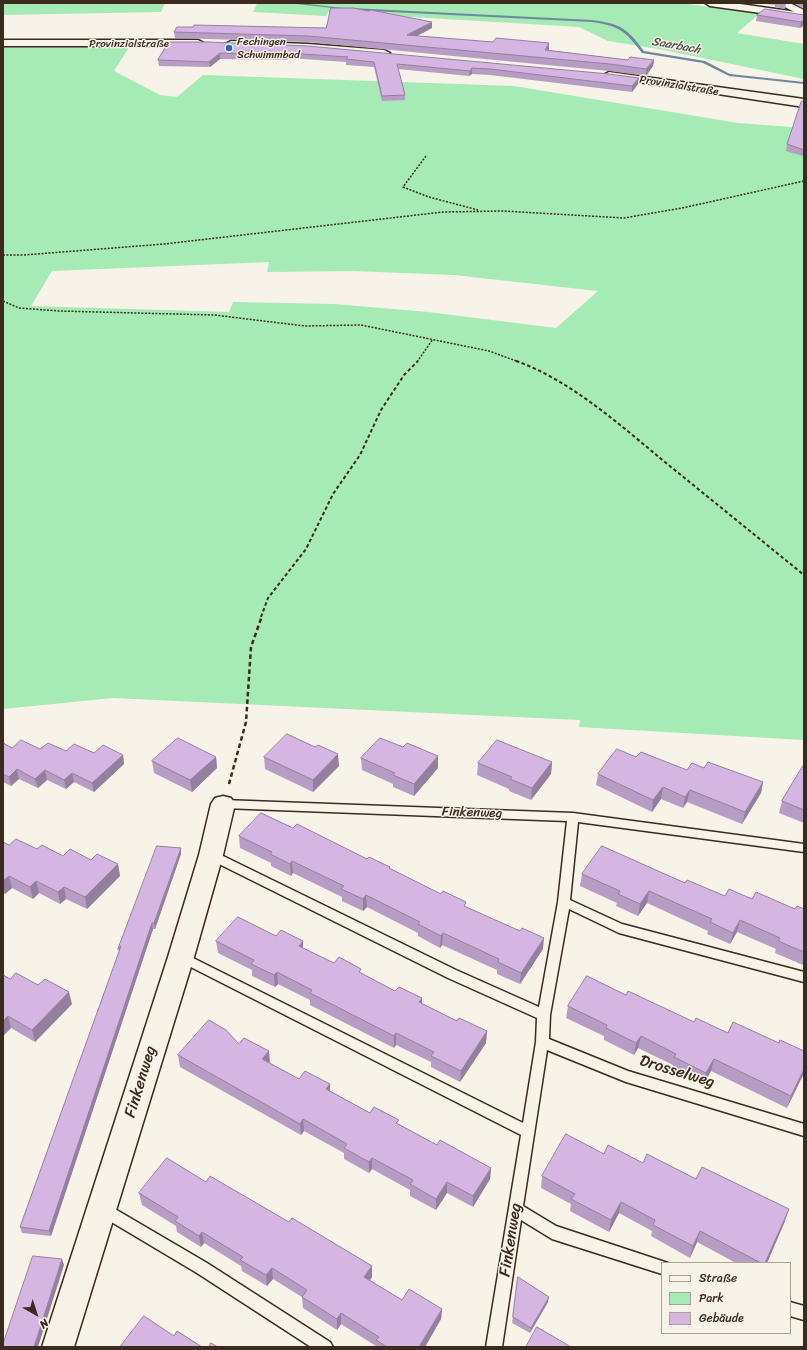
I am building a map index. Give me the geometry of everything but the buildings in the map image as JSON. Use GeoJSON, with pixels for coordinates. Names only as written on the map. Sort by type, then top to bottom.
{"type":"FeatureCollection","features":[{"type":"Feature","properties":{"kind":"main road"},"geometry":{"type":"LineString","coordinates":[[710,3],[804,15]]}},
{"type":"Feature","properties":{"kind":"main road","name":"Provinzialstraße"},"geometry":{"type":"LineString","coordinates":[[3,43],[208,43]]}},
{"type":"Feature","properties":{"kind":"main road"},"geometry":{"type":"LineString","coordinates":[[222,44],[308,47],[392,54]]}},
{"type":"Feature","properties":{"kind":"main road","name":"Provinzialstraße"},"geometry":{"type":"LineString","coordinates":[[601,74],[804,103]]}},
{"type":"Feature","properties":{"kind":"street"},"geometry":{"type":"LineString","coordinates":[[782,3],[804,15]]}},
{"type":"Feature","properties":{"kind":"street","name":"Finkenweg"},"geometry":{"type":"LineString","coordinates":[[58,1347],[181,957],[211,855],[223,804]]}},
{"type":"Feature","properties":{"kind":"lane","name":"Finkenweg"},"geometry":{"type":"LineString","coordinates":[[223,804],[573,817],[564,902],[544,1015],[542,1042],[494,1347]]}},
{"type":"Feature","properties":{"kind":"lane"},"geometry":{"type":"LineString","coordinates":[[573,817],[804,848]]}},
{"type":"Feature","properties":{"kind":"lane"},"geometry":{"type":"LineString","coordinates":[[211,855],[452,974],[544,1015]]}},
{"type":"Feature","properties":{"kind":"lane"},"geometry":{"type":"LineString","coordinates":[[564,902],[619,928],[804,976]]}},
{"type":"Feature","properties":{"kind":"lane"},"geometry":{"type":"LineString","coordinates":[[181,957],[528,1132]]}},
{"type":"Feature","properties":{"kind":"lane","name":"Drosselweg"},"geometry":{"type":"LineString","coordinates":[[542,1042],[626,1076],[804,1130]]}},
{"type":"Feature","properties":{"kind":"lane"},"geometry":{"type":"LineString","coordinates":[[102,1208],[202,1268],[325,1347]]}},
{"type":"Feature","properties":{"kind":"lane"},"geometry":{"type":"LineString","coordinates":[[516,1209],[552,1232],[661,1267]]}},
{"type":"Feature","properties":{"kind":"lane"},"geometry":{"type":"LineString","coordinates":[[791,1309],[804,1313]]}},
{"type":"Feature","properties":{"kind":"path"},"geometry":{"type":"LineString","coordinates":[[426,156],[403,187],[429,197],[482,211]]}},
{"type":"Feature","properties":{"kind":"path"},"geometry":{"type":"LineString","coordinates":[[3,255],[164,244],[443,212],[503,211],[624,218],[682,208],[804,181]]}},
{"type":"Feature","properties":{"kind":"path"},"geometry":{"type":"LineString","coordinates":[[3,301],[19,308],[59,311],[214,315],[305,326],[360,325],[489,351],[531,366],[576,393],[631,434],[804,575]]}},
{"type":"Feature","properties":{"kind":"path"},"geometry":{"type":"LineString","coordinates":[[223,804],[246,722],[251,647],[268,598],[306,549],[333,494],[360,455],[381,410],[404,376],[416,363],[433,339]]}},
{"type":"Feature","properties":{"kind":"green space"},"geometry":{"type":"Polygon","coordinates":[[[3,3],[165,3],[161,12],[3,15],[3,3]]]}},
{"type":"Feature","properties":{"kind":"green space"},"geometry":{"type":"Polygon","coordinates":[[[241,3],[682,3],[759,14],[737,33],[804,44],[804,79],[659,49],[608,41],[579,27],[328,12],[326,16],[253,12],[257,4],[241,3]]]}},
{"type":"Feature","properties":{"kind":"green space"},"geometry":{"type":"Polygon","coordinates":[[[3,46],[130,46],[114,71],[160,95],[177,97],[203,75],[514,86],[738,123],[804,128],[804,740],[579,727],[580,720],[113,698],[3,709],[3,46]],[[269,262],[52,271],[31,306],[229,312],[233,302],[334,304],[428,312],[556,328],[598,291],[454,275],[353,271],[267,272],[269,262]]]}},
{"type":"Feature","properties":{"kind":"waterway","name":"Saarbach"},"geometry":{"type":"LineString","coordinates":[[290,3],[341,8]]}},
{"type":"Feature","properties":{"kind":"waterway","name":"Saarbach"},"geometry":{"type":"LineString","coordinates":[[351,9],[602,22],[622,29],[632,38],[643,52],[704,62],[729,75],[804,83]]}},
{"type":"Feature","properties":{"kind":"place","name":"Fechingen Schwimmbad"},"geometry":{"type":"Point","coordinates":[229,48]}}]}
